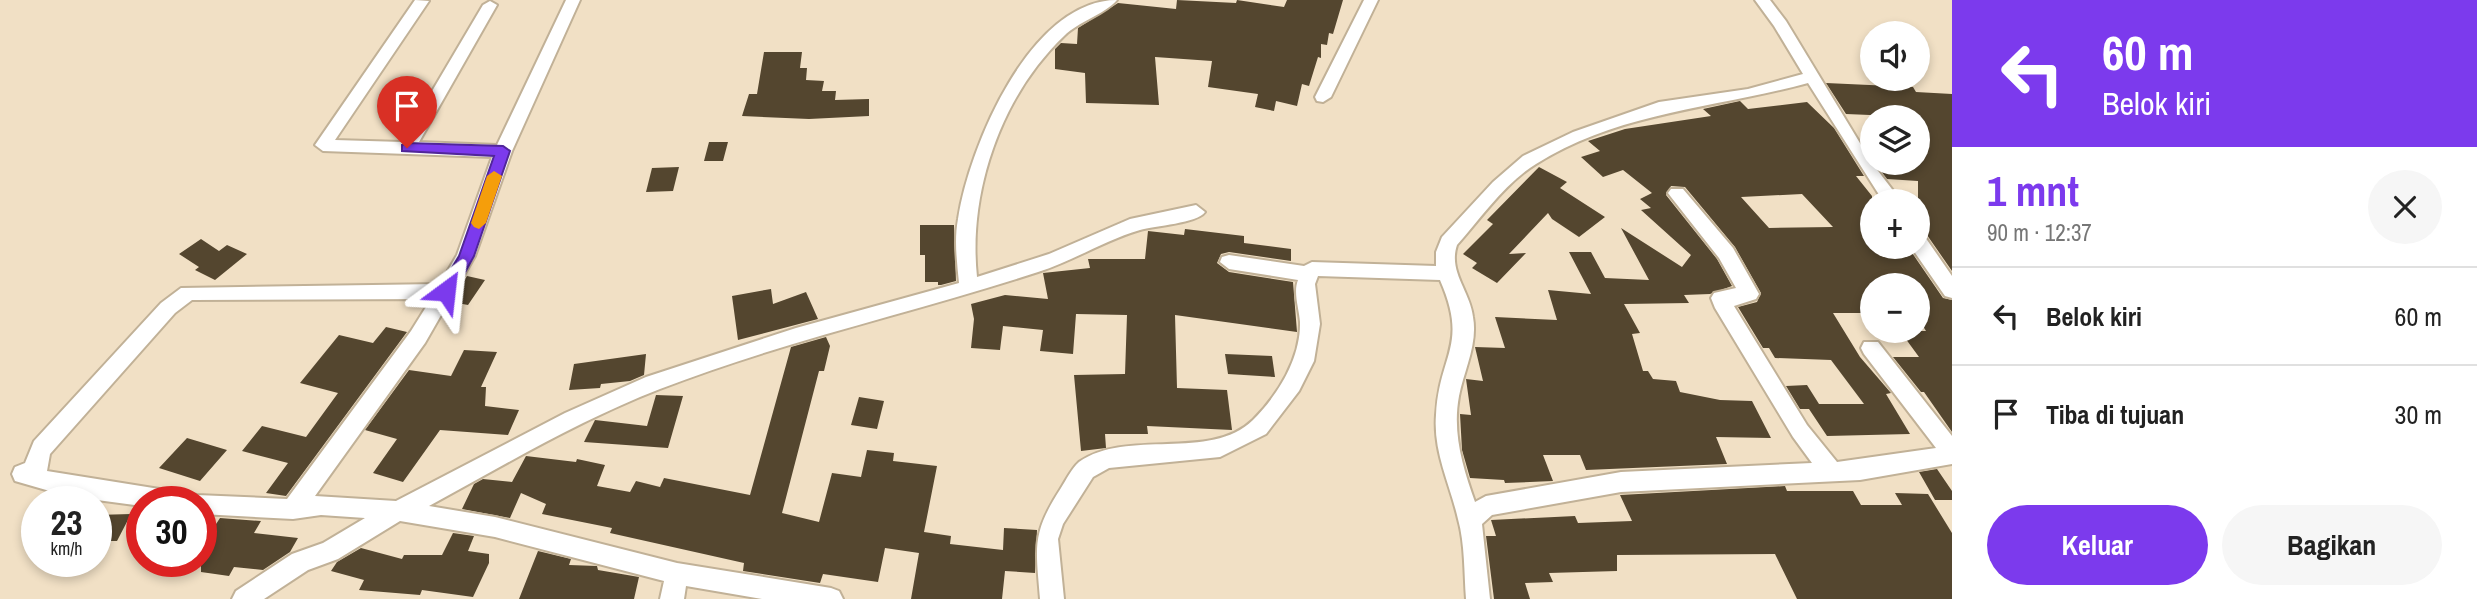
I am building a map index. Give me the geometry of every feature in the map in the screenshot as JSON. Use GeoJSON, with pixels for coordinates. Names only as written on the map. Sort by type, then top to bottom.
{"type":"FeatureCollection","features":[{"type":"Feature","properties":{"kind":"street"},"geometry":{"type":"LineString","coordinates":[[293,509],[411,347],[466,256],[503,151],[573,0]]}},
{"type":"Feature","properties":{"kind":"street"},"geometry":{"type":"LineString","coordinates":[[969,288],[965,250],[967,218],[994,126],[1016,86],[1055,35],[1110,0]]}},
{"type":"Feature","properties":{"kind":"street"},"geometry":{"type":"LineString","coordinates":[[1323,97],[1371,0]]}},
{"type":"Feature","properties":{"kind":"street"},"geometry":{"type":"LineString","coordinates":[[1762,0],[1814,76],[1845,131],[1884,189]]}},
{"type":"Feature","properties":{"kind":"street"},"geometry":{"type":"LineString","coordinates":[[422,1],[323,145],[503,151]]}},
{"type":"Feature","properties":{"kind":"street"},"geometry":{"type":"LineString","coordinates":[[407,148],[490,5]]}},
{"type":"Feature","properties":{"kind":"street"},"geometry":{"type":"LineString","coordinates":[[1478,599],[1470,520],[1453,469],[1445,432],[1447,402],[1464,330],[1464,316],[1446,273],[1444,252],[1449,242],[1499,186],[1528,160],[1579,136],[1665,106],[1748,94],[1814,76]]}},
{"type":"Feature","properties":{"kind":"street"},"geometry":{"type":"LineString","coordinates":[[1677,192],[1726,253],[1749,294],[1721,298],[1725,308],[1800,431],[1830,469]]}},
{"type":"Feature","properties":{"kind":"street"},"geometry":{"type":"LineString","coordinates":[[244,599],[280,589],[300,562],[330,551],[398,511],[572,419],[653,383],[808,333],[969,288],[1056,259],[1136,224],[1196,212]]}},
{"type":"Feature","properties":{"kind":"street"},"geometry":{"type":"LineString","coordinates":[[1930,259],[1952,291]]}},
{"type":"Feature","properties":{"kind":"street"},"geometry":{"type":"LineString","coordinates":[[1229,262],[1308,274]]}},
{"type":"Feature","properties":{"kind":"street"},"geometry":{"type":"LineString","coordinates":[[1052,599],[1047,539],[1053,520],[1085,470],[1106,459],[1220,448],[1259,428],[1292,385],[1304,361],[1310,324],[1305,284],[1312,269],[1446,273]]}},
{"type":"Feature","properties":{"kind":"street"},"geometry":{"type":"LineString","coordinates":[[126,494],[66,486],[23,474],[37,468],[36,461],[42,448],[168,308],[188,293],[446,291]]}},
{"type":"Feature","properties":{"kind":"street"},"geometry":{"type":"LineString","coordinates":[[1470,520],[1486,506],[1621,482],[1830,469],[1860,470],[1952,453],[1871,348]]}},
{"type":"Feature","properties":{"kind":"street"},"geometry":{"type":"LineString","coordinates":[[217,506],[293,509],[321,505],[398,511],[495,527],[677,574],[779,594],[831,599]]}},
{"type":"Feature","properties":{"kind":"street"},"geometry":{"type":"LineString","coordinates":[[672,599],[677,574]]}},
{"type":"Feature","properties":{"kind":"building"},"geometry":{"type":"Polygon","coordinates":[[[1177,0],[1236,3],[1237,0],[1284,7],[1287,0],[1343,0],[1333,34],[1329,33],[1327,45],[1321,44],[1321,58],[1318,57],[1309,86],[1302,84],[1297,106],[1276,101],[1274,111],[1255,107],[1258,94],[1208,87],[1212,61],[1155,57],[1159,105],[1086,103],[1085,73],[1055,69],[1055,49],[1061,43],[1077,44],[1078,28],[1118,3],[1176,9],[1177,0]]]}},
{"type":"Feature","properties":{"kind":"building"},"geometry":{"type":"Polygon","coordinates":[[[764,52],[802,52],[800,68],[807,68],[806,80],[824,81],[822,91],[836,91],[835,100],[869,99],[869,116],[809,119],[742,116],[749,94],[757,94],[764,52]]]}},
{"type":"Feature","properties":{"kind":"building"},"geometry":{"type":"Polygon","coordinates":[[[1826,83],[1860,85],[1860,91],[1952,94],[1952,271],[1930,239],[1930,189],[1918,189],[1918,181],[1887,179],[1884,175],[1930,175],[1930,105],[1860,105],[1860,115],[1846,114],[1826,83]]]}},
{"type":"Feature","properties":{"kind":"building"},"geometry":{"type":"Polygon","coordinates":[[[1740,101],[1748,109],[1807,102],[1834,128],[1860,170],[1860,175],[1864,176],[1856,176],[1866,189],[1860,189],[1860,259],[1916,259],[1926,273],[1860,273],[1860,313],[1833,313],[1860,357],[1891,393],[1886,394],[1910,434],[1827,436],[1809,409],[1800,409],[1786,386],[1807,385],[1819,404],[1864,404],[1831,360],[1775,358],[1769,348],[1763,348],[1738,307],[1757,302],[1761,293],[1735,247],[1685,187],[1671,186],[1666,195],[1717,259],[1732,286],[1710,294],[1684,295],[1689,303],[1624,304],[1640,333],[1632,334],[1643,371],[1648,371],[1653,379],[1676,381],[1680,392],[1720,400],[1752,401],[1771,438],[1716,437],[1727,464],[1586,470],[1580,455],[1543,455],[1553,481],[1505,483],[1504,480],[1470,478],[1462,450],[1460,414],[1471,415],[1466,379],[1483,381],[1475,347],[1505,348],[1495,317],[1557,320],[1548,290],[1591,294],[1569,252],[1591,252],[1605,278],[1649,280],[1621,228],[1682,267],[1691,255],[1641,210],[1651,208],[1640,199],[1652,193],[1623,170],[1603,177],[1581,157],[1600,151],[1588,141],[1625,129],[1711,116],[1703,109],[1740,101]],[[1802,194],[1741,197],[1769,228],[1833,227],[1802,194]]]}},
{"type":"Feature","properties":{"kind":"building"},"geometry":{"type":"Polygon","coordinates":[[[709,142],[728,142],[723,161],[704,161],[709,142]]]}},
{"type":"Feature","properties":{"kind":"building"},"geometry":{"type":"Polygon","coordinates":[[[679,167],[673,191],[646,192],[652,168],[679,167]]]}},
{"type":"Feature","properties":{"kind":"building"},"geometry":{"type":"Polygon","coordinates":[[[1539,167],[1567,182],[1560,188],[1605,217],[1579,237],[1552,219],[1548,213],[1509,254],[1526,253],[1497,283],[1472,268],[1477,263],[1463,254],[1493,224],[1487,220],[1539,167]]]}},
{"type":"Feature","properties":{"kind":"building"},"geometry":{"type":"Polygon","coordinates":[[[920,225],[954,225],[956,281],[941,285],[938,285],[938,282],[925,282],[925,255],[920,255],[920,225]]]}},
{"type":"Feature","properties":{"kind":"building"},"geometry":{"type":"Polygon","coordinates":[[[1185,229],[1244,236],[1244,243],[1291,249],[1291,261],[1229,252],[1221,254],[1217,263],[1229,272],[1293,282],[1297,332],[1175,315],[1177,388],[1227,390],[1232,430],[1147,426],[1148,434],[1105,434],[1106,448],[1081,451],[1074,375],[1125,374],[1127,315],[1076,314],[1073,354],[1040,351],[1043,330],[1003,326],[1000,350],[971,348],[974,319],[971,304],[1005,295],[1048,299],[1043,273],[1090,268],[1088,259],[1145,259],[1148,231],[1184,235],[1185,229]]]}},
{"type":"Feature","properties":{"kind":"building"},"geometry":{"type":"Polygon","coordinates":[[[201,239],[219,251],[227,245],[247,254],[215,280],[195,270],[199,267],[179,254],[201,239]]]}},
{"type":"Feature","properties":{"kind":"building"},"geometry":{"type":"Polygon","coordinates":[[[467,276],[485,280],[468,305],[452,302],[467,276]]]}},
{"type":"Feature","properties":{"kind":"building"},"geometry":{"type":"Polygon","coordinates":[[[1930,279],[1943,298],[1952,300],[1952,432],[1924,392],[1921,392],[1893,357],[1919,357],[1909,343],[1930,343],[1930,279]]]}},
{"type":"Feature","properties":{"kind":"building"},"geometry":{"type":"Polygon","coordinates":[[[771,289],[773,304],[806,292],[818,319],[738,340],[732,296],[771,289]]]}},
{"type":"Feature","properties":{"kind":"building"},"geometry":{"type":"Polygon","coordinates":[[[386,327],[407,332],[286,496],[266,493],[288,463],[242,451],[262,426],[306,437],[338,393],[300,383],[339,335],[373,343],[386,327]]]}},
{"type":"Feature","properties":{"kind":"building"},"geometry":{"type":"Polygon","coordinates":[[[826,337],[830,346],[824,371],[819,371],[782,513],[819,522],[832,473],[861,477],[867,450],[894,453],[893,461],[937,466],[924,532],[951,536],[950,544],[1003,550],[1004,528],[1037,530],[1035,573],[1005,571],[1002,599],[911,599],[919,553],[885,548],[878,582],[823,574],[820,583],[743,571],[744,563],[610,533],[612,528],[542,514],[546,504],[521,493],[510,518],[462,509],[474,484],[483,479],[512,482],[526,456],[576,462],[577,459],[605,465],[597,486],[630,492],[636,481],[660,487],[664,478],[750,495],[791,347],[826,337]]]}},
{"type":"Feature","properties":{"kind":"building"},"geometry":{"type":"Polygon","coordinates":[[[464,350],[497,352],[481,387],[486,387],[485,406],[519,410],[508,435],[440,430],[403,482],[373,473],[397,439],[365,430],[409,370],[451,376],[464,350]]]}},
{"type":"Feature","properties":{"kind":"building"},"geometry":{"type":"Polygon","coordinates":[[[646,354],[644,375],[630,381],[601,384],[600,388],[569,390],[574,364],[646,354]]]}},
{"type":"Feature","properties":{"kind":"building"},"geometry":{"type":"Polygon","coordinates":[[[1225,354],[1272,356],[1275,377],[1228,374],[1225,354]]]}},
{"type":"Feature","properties":{"kind":"building"},"geometry":{"type":"Polygon","coordinates":[[[656,395],[683,396],[668,448],[584,442],[595,420],[647,426],[656,395]]]}},
{"type":"Feature","properties":{"kind":"building"},"geometry":{"type":"Polygon","coordinates":[[[859,397],[884,401],[877,429],[851,425],[859,397]]]}},
{"type":"Feature","properties":{"kind":"building"},"geometry":{"type":"Polygon","coordinates":[[[187,438],[227,450],[200,481],[159,468],[187,438]]]}},
{"type":"Feature","properties":{"kind":"building"},"geometry":{"type":"Polygon","coordinates":[[[1937,469],[1952,491],[1952,500],[1935,500],[1919,472],[1937,469]]]}},
{"type":"Feature","properties":{"kind":"building"},"geometry":{"type":"Polygon","coordinates":[[[1785,486],[1787,491],[1853,491],[1861,505],[1902,505],[1895,493],[1928,494],[1952,533],[1952,599],[1797,599],[1775,554],[1617,555],[1617,571],[1549,573],[1553,582],[1525,583],[1530,599],[1494,599],[1486,536],[1496,536],[1491,520],[1575,516],[1578,523],[1632,521],[1620,495],[1785,486]]]}},
{"type":"Feature","properties":{"kind":"building"},"geometry":{"type":"Polygon","coordinates":[[[126,514],[126,524],[117,541],[112,541],[112,515],[126,514]]]}},
{"type":"Feature","properties":{"kind":"building"},"geometry":{"type":"Polygon","coordinates":[[[220,518],[261,521],[254,533],[298,538],[290,552],[263,570],[234,567],[229,576],[217,574],[217,523],[220,518]]]}},
{"type":"Feature","properties":{"kind":"building"},"geometry":{"type":"Polygon","coordinates":[[[453,533],[474,536],[468,551],[489,554],[489,563],[473,597],[422,590],[420,595],[359,590],[364,580],[331,571],[337,562],[361,548],[402,559],[404,555],[442,555],[453,533]]]}},
{"type":"Feature","properties":{"kind":"building"},"geometry":{"type":"Polygon","coordinates":[[[538,551],[571,559],[569,565],[597,566],[598,570],[639,577],[634,599],[519,599],[538,551]]]}},
{"type":"Feature","properties":{"kind":"slow traffic"},"geometry":{"type":"LineString","coordinates":[[479,223],[494,176]]}},
{"type":"Feature","properties":{"kind":"route"},"geometry":{"type":"LineString","coordinates":[[407,148],[503,151],[466,256],[446,291]]}}]}
